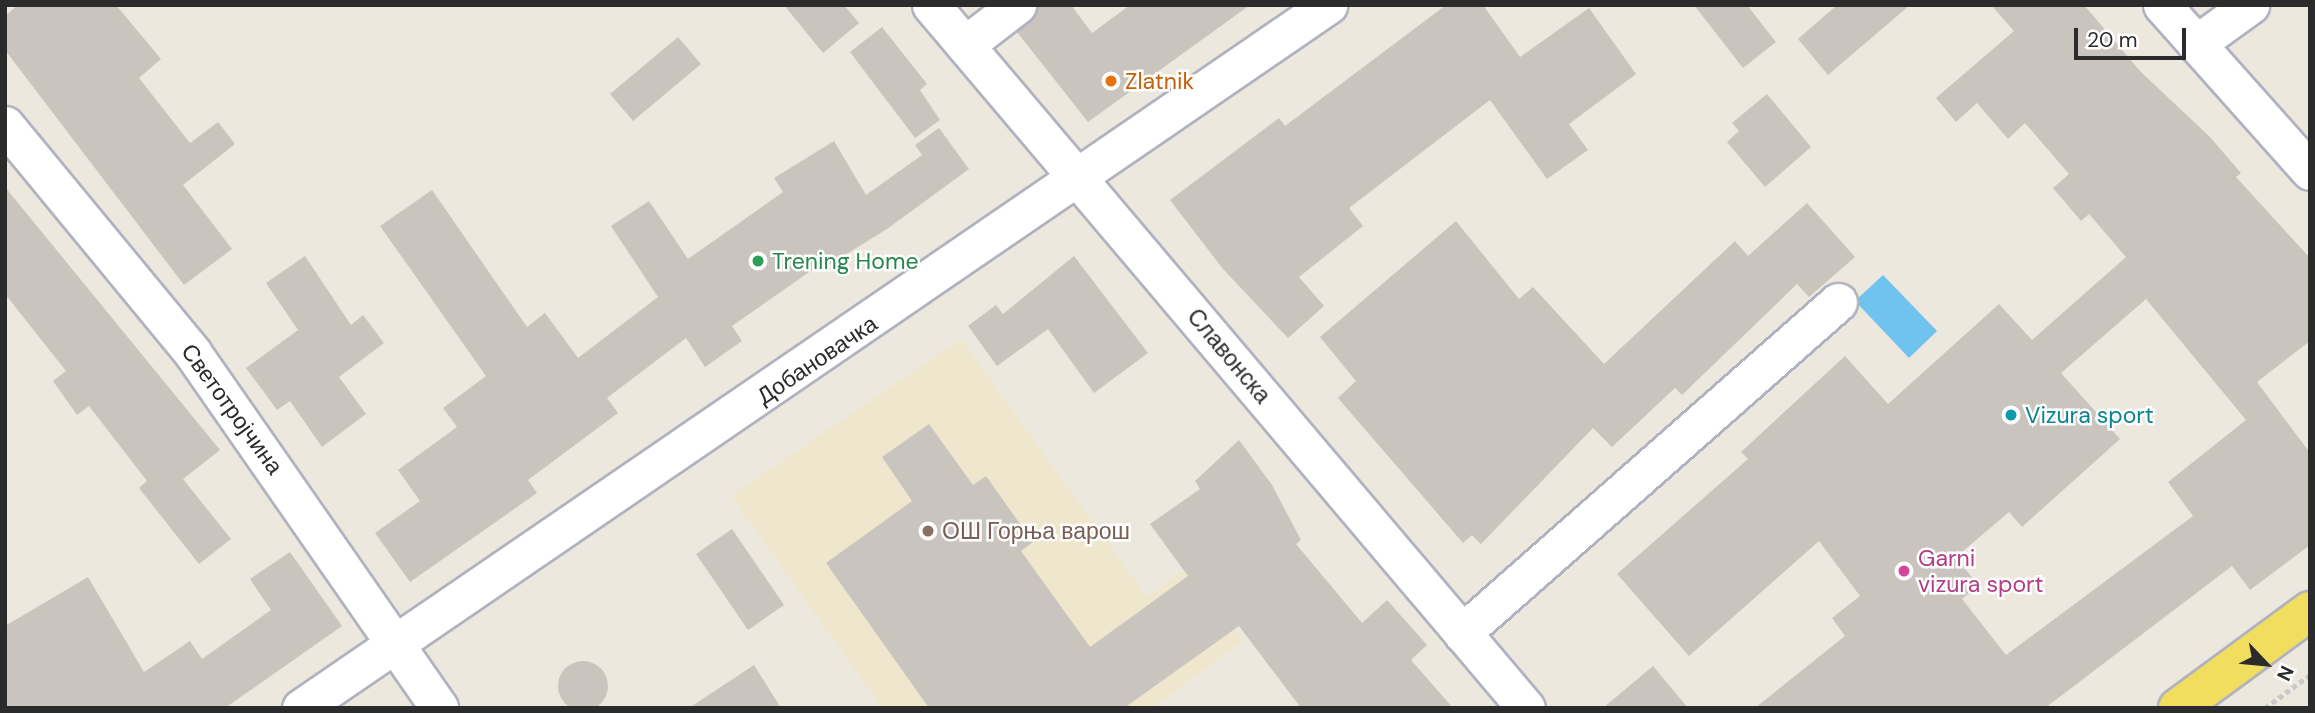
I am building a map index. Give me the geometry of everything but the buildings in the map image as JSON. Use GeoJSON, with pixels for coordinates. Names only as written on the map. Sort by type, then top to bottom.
{"type":"FeatureCollection","features":[{"type":"Feature","properties":{"kind":"main road"},"geometry":{"type":"LineString","coordinates":[[2178,708],[2310,611]]}},
{"type":"Feature","properties":{"kind":"street","name":"Славонска"},"geometry":{"type":"LineString","coordinates":[[931,5],[1525,708]]}},
{"type":"Feature","properties":{"kind":"street"},"geometry":{"type":"LineString","coordinates":[[965,45],[1017,5]]}},
{"type":"Feature","properties":{"kind":"street","name":"Добановачка"},"geometry":{"type":"LineString","coordinates":[[301,708],[1080,180],[1328,5]]}},
{"type":"Feature","properties":{"kind":"street"},"geometry":{"type":"LineString","coordinates":[[2162,5],[2310,171]]}},
{"type":"Feature","properties":{"kind":"street"},"geometry":{"type":"LineString","coordinates":[[2196,44],[2250,5]]}},
{"type":"Feature","properties":{"kind":"street","name":"Светотројчина"},"geometry":{"type":"LineString","coordinates":[[5,125],[192,352],[439,708]]}},
{"type":"Feature","properties":{"kind":"street"},"geometry":{"type":"LineString","coordinates":[[1462,633],[1838,302]]}},
{"type":"Feature","properties":{"kind":"path"},"geometry":{"type":"LineString","coordinates":[[2265,708],[2310,674]]}},
{"type":"Feature","properties":{"kind":"shaded area","name":"ОШ Горња варош"},"geometry":{"type":"Polygon","coordinates":[[[961,339],[1147,597],[1188,566],[1242,641],[1153,708],[882,708],[731,496],[961,339]]]}},
{"type":"Feature","properties":{"kind":"water"},"geometry":{"type":"Polygon","coordinates":[[[1883,275],[1937,331],[1909,358],[1855,301],[1883,275]]]}},
{"type":"Feature","properties":{"kind":"place","name":"Zlatnik"},"geometry":{"type":"Point","coordinates":[1111,81]}},
{"type":"Feature","properties":{"kind":"place","name":"Trening Home"},"geometry":{"type":"Point","coordinates":[758,261]}},
{"type":"Feature","properties":{"kind":"place","name":"Vizura sport"},"geometry":{"type":"Point","coordinates":[2011,415]}},
{"type":"Feature","properties":{"kind":"place","name":"ОШ Горња варош"},"geometry":{"type":"Point","coordinates":[928,531]}},
{"type":"Feature","properties":{"kind":"place","name":"Garni vizura sport"},"geometry":{"type":"Point","coordinates":[1904,571]}}]}
